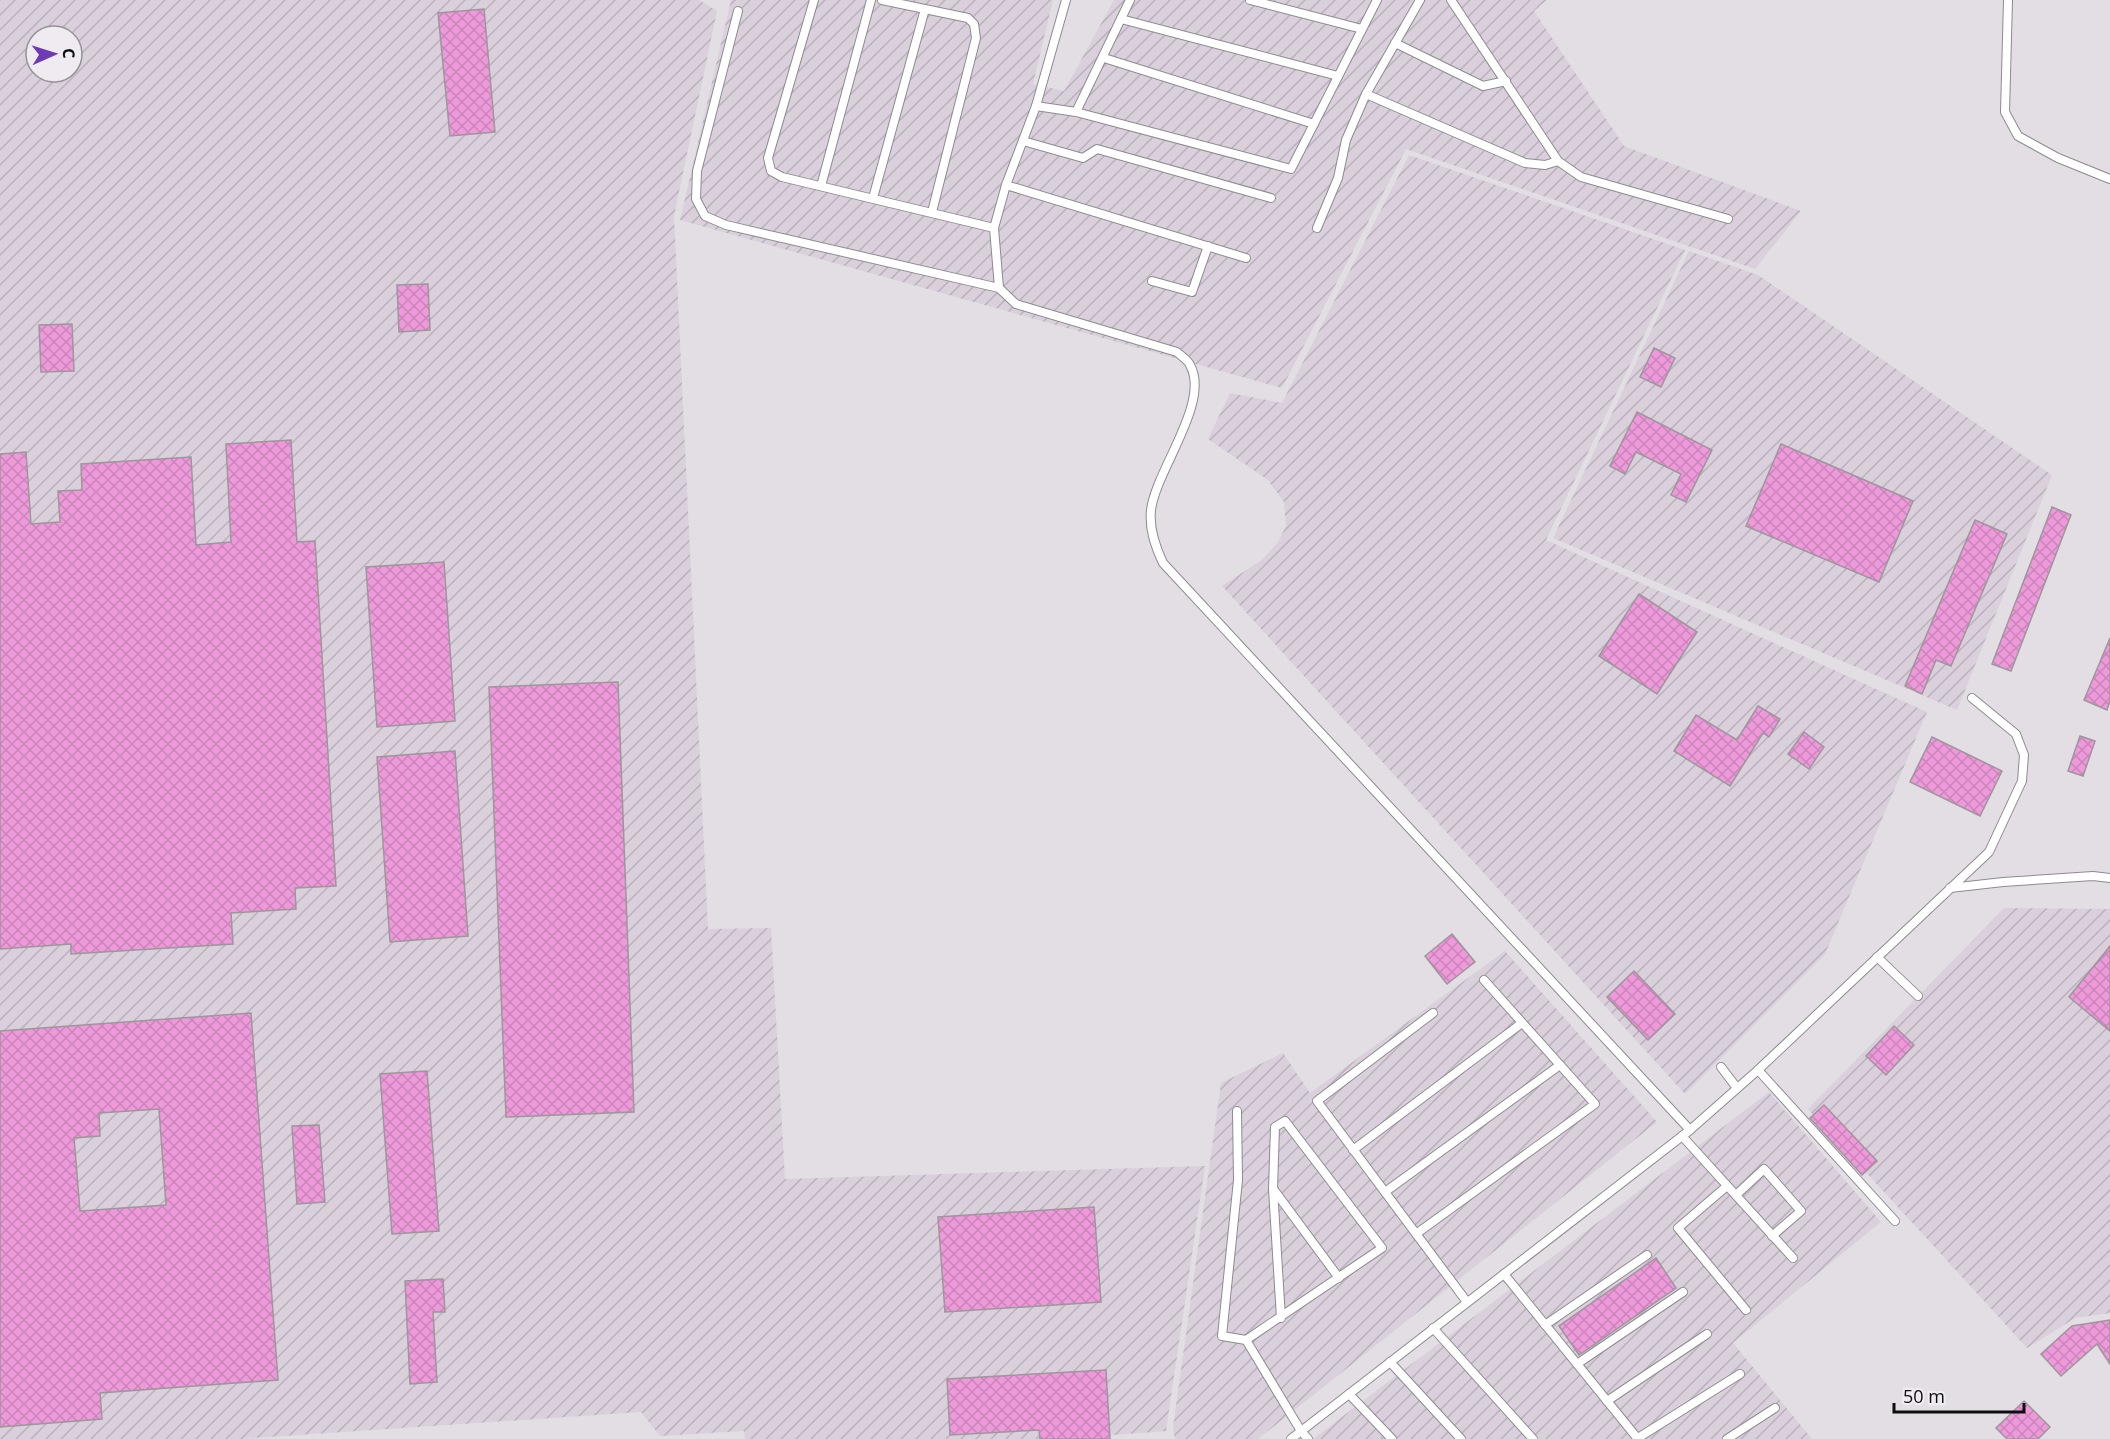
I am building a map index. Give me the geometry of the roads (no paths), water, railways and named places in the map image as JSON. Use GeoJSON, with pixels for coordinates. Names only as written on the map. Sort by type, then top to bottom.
{"type":"FeatureCollection","features":[{"type":"Feature","properties":{"kind":"lane"},"geometry":{"type":"LineString","coordinates":[[814,0],[768,158],[771,171],[782,177],[994,228]]}},
{"type":"Feature","properties":{"kind":"lane"},"geometry":{"type":"LineString","coordinates":[[820,186],[871,0]]}},
{"type":"Feature","properties":{"kind":"lane"},"geometry":{"type":"LineString","coordinates":[[882,0],[968,18],[974,24],[976,38],[932,212]]}},
{"type":"Feature","properties":{"kind":"lane"},"geometry":{"type":"LineString","coordinates":[[999,288],[994,228],[1006,185],[1036,106],[1065,0]]}},
{"type":"Feature","properties":{"kind":"lane"},"geometry":{"type":"LineString","coordinates":[[1076,112],[1130,0]]}},
{"type":"Feature","properties":{"kind":"lane"},"geometry":{"type":"LineString","coordinates":[[1250,0],[1362,30]]}},
{"type":"Feature","properties":{"kind":"lane"},"geometry":{"type":"LineString","coordinates":[[1036,106],[1076,112],[1291,169],[1377,0]]}},
{"type":"Feature","properties":{"kind":"lane"},"geometry":{"type":"LineString","coordinates":[[1317,228],[1338,178],[1346,140],[1366,94],[1420,0]]}},
{"type":"Feature","properties":{"kind":"lane"},"geometry":{"type":"LineString","coordinates":[[1451,0],[1558,161],[1581,177],[1728,219]]}},
{"type":"Feature","properties":{"kind":"lane"},"geometry":{"type":"LineString","coordinates":[[2008,0],[2005,112],[2018,136],[2058,159],[2110,179]]}},
{"type":"Feature","properties":{"kind":"lane"},"geometry":{"type":"LineString","coordinates":[[873,198],[925,9]]}},
{"type":"Feature","properties":{"kind":"lane"},"geometry":{"type":"LineString","coordinates":[[738,10],[697,171],[696,199],[705,216],[726,225],[999,288],[1016,304],[1177,352],[1190,364],[1195,382],[1194,401],[1151,509],[1152,538],[1162,564],[1690,1130]]}},
{"type":"Feature","properties":{"kind":"lane"},"geometry":{"type":"LineString","coordinates":[[1121,19],[1338,76]]}},
{"type":"Feature","properties":{"kind":"lane"},"geometry":{"type":"LineString","coordinates":[[1395,43],[1484,86],[1506,81]]}},
{"type":"Feature","properties":{"kind":"lane"},"geometry":{"type":"LineString","coordinates":[[1104,58],[1314,124]]}},
{"type":"Feature","properties":{"kind":"lane"},"geometry":{"type":"LineString","coordinates":[[1366,94],[1525,163],[1545,165],[1558,161]]}},
{"type":"Feature","properties":{"kind":"lane"},"geometry":{"type":"LineString","coordinates":[[1023,141],[1083,158],[1097,149],[1271,198]]}},
{"type":"Feature","properties":{"kind":"lane"},"geometry":{"type":"LineString","coordinates":[[1006,185],[1246,258]]}},
{"type":"Feature","properties":{"kind":"lane"},"geometry":{"type":"LineString","coordinates":[[1152,281],[1192,292],[1208,246]]}},
{"type":"Feature","properties":{"kind":"lane"},"geometry":{"type":"LineString","coordinates":[[1291,1439],[1690,1130],[1758,1070],[1948,888],[1989,852],[2022,781],[2024,755],[2016,734],[1972,698]]}},
{"type":"Feature","properties":{"kind":"lane"},"geometry":{"type":"LineString","coordinates":[[1948,888],[2093,876],[2110,878]]}},
{"type":"Feature","properties":{"kind":"lane"},"geometry":{"type":"LineString","coordinates":[[1876,957],[1918,996]]}},
{"type":"Feature","properties":{"kind":"lane"},"geometry":{"type":"LineString","coordinates":[[1416,1234],[1595,1104],[1484,980]]}},
{"type":"Feature","properties":{"kind":"lane"},"geometry":{"type":"LineString","coordinates":[[1433,1013],[1317,1101],[1467,1302]]}},
{"type":"Feature","properties":{"kind":"lane"},"geometry":{"type":"LineString","coordinates":[[1353,1150],[1522,1023]]}},
{"type":"Feature","properties":{"kind":"lane"},"geometry":{"type":"LineString","coordinates":[[1384,1192],[1560,1065]]}},
{"type":"Feature","properties":{"kind":"lane"},"geometry":{"type":"LineString","coordinates":[[1721,1067],[1737,1088]]}},
{"type":"Feature","properties":{"kind":"lane"},"geometry":{"type":"LineString","coordinates":[[1758,1070],[1895,1221]]}},
{"type":"Feature","properties":{"kind":"lane"},"geometry":{"type":"LineString","coordinates":[[1237,1111],[1238,1180],[1222,1336],[1246,1340],[1281,1318],[1382,1248],[1285,1121],[1275,1127],[1273,1189],[1281,1318]]}},
{"type":"Feature","properties":{"kind":"lane"},"geometry":{"type":"LineString","coordinates":[[1682,1136],[1793,1258]]}},
{"type":"Feature","properties":{"kind":"lane"},"geometry":{"type":"LineString","coordinates":[[1736,1195],[1764,1169],[1801,1211],[1772,1236]]}},
{"type":"Feature","properties":{"kind":"lane"},"geometry":{"type":"LineString","coordinates":[[1727,1186],[1678,1228],[1746,1310]]}},
{"type":"Feature","properties":{"kind":"lane"},"geometry":{"type":"LineString","coordinates":[[1273,1189],[1339,1278]]}},
{"type":"Feature","properties":{"kind":"lane"},"geometry":{"type":"LineString","coordinates":[[1545,1325],[1647,1256]]}},
{"type":"Feature","properties":{"kind":"lane"},"geometry":{"type":"LineString","coordinates":[[1504,1274],[1638,1439],[1740,1374]]}},
{"type":"Feature","properties":{"kind":"lane"},"geometry":{"type":"LineString","coordinates":[[1577,1364],[1683,1292]]}},
{"type":"Feature","properties":{"kind":"lane"},"geometry":{"type":"LineString","coordinates":[[1433,1328],[1533,1439]]}},
{"type":"Feature","properties":{"kind":"lane"},"geometry":{"type":"LineString","coordinates":[[1607,1401],[1707,1334]]}},
{"type":"Feature","properties":{"kind":"lane"},"geometry":{"type":"LineString","coordinates":[[1246,1340],[1308,1439]]}},
{"type":"Feature","properties":{"kind":"lane"},"geometry":{"type":"LineString","coordinates":[[1390,1362],[1461,1439]]}},
{"type":"Feature","properties":{"kind":"lane"},"geometry":{"type":"LineString","coordinates":[[1349,1394],[1392,1439]]}},
{"type":"Feature","properties":{"kind":"lane"},"geometry":{"type":"LineString","coordinates":[[1727,1439],[1775,1408]]}}]}
